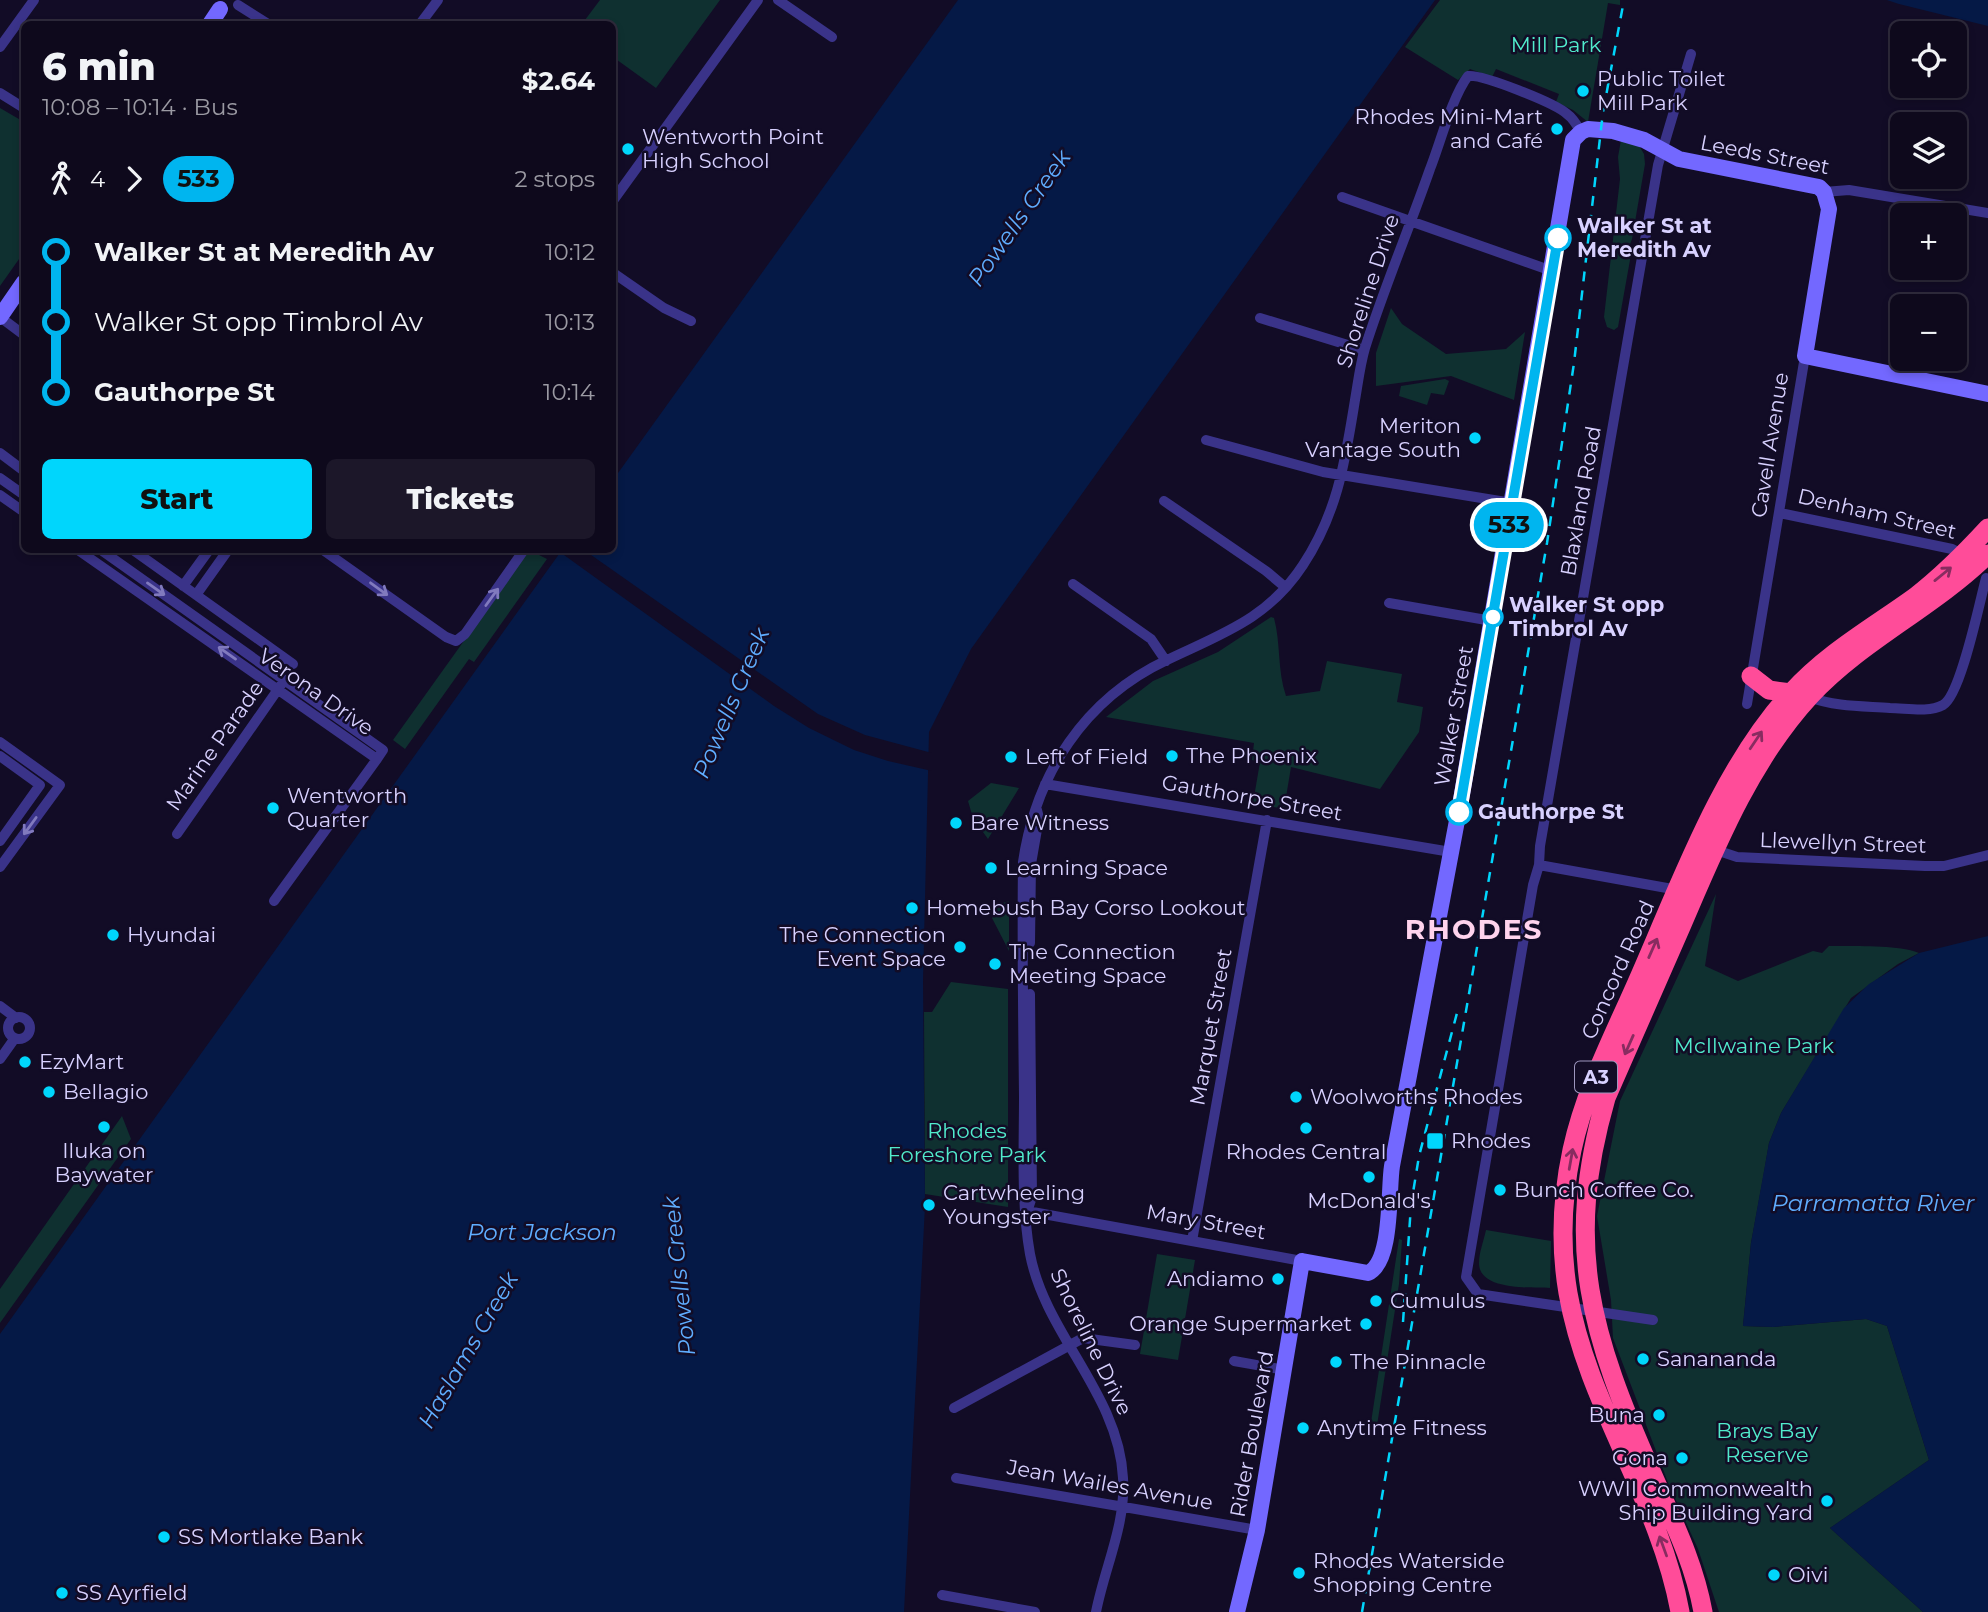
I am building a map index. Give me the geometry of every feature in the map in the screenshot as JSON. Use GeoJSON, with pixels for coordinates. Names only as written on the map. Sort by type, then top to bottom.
{"type":"FeatureCollection","features":[{"type":"Feature","properties":{"kind":"highway","name":"Concord Road"},"geometry":{"type":"LineString","coordinates":[[1680,1612],[1666,1554],[1589,1370],[1571,1309],[1564,1259],[1563,1221],[1566,1186],[1580,1118],[1678,890],[1782,731],[1800,695],[1853,638],[1914,597],[1964,555],[1988,528]]}},
{"type":"Feature","properties":{"kind":"highway","name":"Concord Road"},"geometry":{"type":"LineString","coordinates":[[1800,695],[1942,595],[1986,556]]}},
{"type":"Feature","properties":{"kind":"highway"},"geometry":{"type":"LineString","coordinates":[[1986,556],[1986,578]]}},
{"type":"Feature","properties":{"kind":"highway"},"geometry":{"type":"LineString","coordinates":[[1751,676],[1769,690],[1800,695]]}},
{"type":"Feature","properties":{"kind":"highway","name":"Concord Road"},"geometry":{"type":"LineString","coordinates":[[1703,1612],[1691,1562],[1618,1390],[1592,1311],[1584,1212],[1589,1165],[1606,1098],[1707,847]]}},
{"type":"Feature","properties":{"kind":"street"},"geometry":{"type":"LineString","coordinates":[[0,47],[34,0]]}},
{"type":"Feature","properties":{"kind":"street"},"geometry":{"type":"LineString","coordinates":[[422,21],[438,0]]}},
{"type":"Feature","properties":{"kind":"street"},"geometry":{"type":"LineString","coordinates":[[616,196],[758,0]]}},
{"type":"Feature","properties":{"kind":"street"},"geometry":{"type":"LineString","coordinates":[[778,0],[831,37]]}},
{"type":"Feature","properties":{"kind":"street"},"geometry":{"type":"LineString","coordinates":[[210,21],[218,4],[228,12],[238,3],[264,21]]}},
{"type":"Feature","properties":{"kind":"street","name":"Blaxland Road"},"geometry":{"type":"LineString","coordinates":[[1571,1309],[1478,1294],[1471,1288],[1466,1277],[1467,1266],[1662,150],[1691,54]]}},
{"type":"Feature","properties":{"kind":"street","name":"Shoreline Drive"},"geometry":{"type":"LineString","coordinates":[[1096,1612],[1121,1524],[1123,1475],[1114,1436],[1092,1384],[1036,1278],[1030,1253],[1027,1211],[1032,1197],[1030,891],[1031,864],[1039,818],[1037,808],[1059,756],[1087,718],[1131,680],[1166,660],[1230,632],[1258,613],[1301,569],[1332,512],[1342,476],[1364,350],[1468,76],[1486,78],[1556,107],[1569,115],[1581,132]]}},
{"type":"Feature","properties":{"kind":"street"},"geometry":{"type":"LineString","coordinates":[[0,93],[21,106]]}},
{"type":"Feature","properties":{"kind":"street"},"geometry":{"type":"LineString","coordinates":[[1581,132],[1593,128],[1613,131],[1635,136],[1662,150]]}},
{"type":"Feature","properties":{"kind":"street","name":"Walker Street"},"geometry":{"type":"LineString","coordinates":[[1376,1269],[1383,1251],[1391,1173],[1513,503],[1570,151],[1573,141],[1581,132]]}},
{"type":"Feature","properties":{"kind":"street","name":"Leeds Street"},"geometry":{"type":"LineString","coordinates":[[1662,150],[1679,159],[1810,184],[1824,192],[1849,190],[1988,213]]}},
{"type":"Feature","properties":{"kind":"street","name":"Cavell Avenue"},"geometry":{"type":"LineString","coordinates":[[1747,704],[1828,214],[1824,192]]}},
{"type":"Feature","properties":{"kind":"street"},"geometry":{"type":"LineString","coordinates":[[1342,197],[1552,271]]}},
{"type":"Feature","properties":{"kind":"street"},"geometry":{"type":"LineString","coordinates":[[616,275],[663,308],[691,321]]}},
{"type":"Feature","properties":{"kind":"street"},"geometry":{"type":"LineString","coordinates":[[21,286],[0,317],[21,333]]}},
{"type":"Feature","properties":{"kind":"street"},"geometry":{"type":"LineString","coordinates":[[1260,318],[1364,350]]}},
{"type":"Feature","properties":{"kind":"street"},"geometry":{"type":"LineString","coordinates":[[1805,355],[1988,394]]}},
{"type":"Feature","properties":{"kind":"street"},"geometry":{"type":"LineString","coordinates":[[1206,440],[1342,476],[1513,503]]}},
{"type":"Feature","properties":{"kind":"street"},"geometry":{"type":"LineString","coordinates":[[0,453],[21,469]]}},
{"type":"Feature","properties":{"kind":"street"},"geometry":{"type":"LineString","coordinates":[[0,478],[21,493]]}},
{"type":"Feature","properties":{"kind":"street"},"geometry":{"type":"LineString","coordinates":[[0,495],[21,510]]}},
{"type":"Feature","properties":{"kind":"street"},"geometry":{"type":"LineString","coordinates":[[1164,501],[1285,587]]}},
{"type":"Feature","properties":{"kind":"street","name":"Denham Street"},"geometry":{"type":"LineString","coordinates":[[1780,513],[1952,549],[1964,555]]}},
{"type":"Feature","properties":{"kind":"street","name":"Verona Drive"},"geometry":{"type":"LineString","coordinates":[[82,553],[173,616],[383,750],[274,901]]}},
{"type":"Feature","properties":{"kind":"street","name":"Verona Drive"},"geometry":{"type":"LineString","coordinates":[[105,553],[282,684]]}},
{"type":"Feature","properties":{"kind":"street","name":"Verona Drive"},"geometry":{"type":"LineString","coordinates":[[137,553],[293,664]]}},
{"type":"Feature","properties":{"kind":"street"},"geometry":{"type":"LineString","coordinates":[[183,586],[207,553]]}},
{"type":"Feature","properties":{"kind":"street"},"geometry":{"type":"LineString","coordinates":[[196,596],[226,553]]}},
{"type":"Feature","properties":{"kind":"street"},"geometry":{"type":"LineString","coordinates":[[327,553],[446,637],[456,641],[465,634],[522,553]]}},
{"type":"Feature","properties":{"kind":"street"},"geometry":{"type":"LineString","coordinates":[[1800,695],[1838,705],[1922,709],[1943,705],[1951,699],[1959,679],[1986,578]]}},
{"type":"Feature","properties":{"kind":"street"},"geometry":{"type":"LineString","coordinates":[[1073,584],[1151,639],[1166,660]]}},
{"type":"Feature","properties":{"kind":"street"},"geometry":{"type":"LineString","coordinates":[[1389,603],[1492,621]]}},
{"type":"Feature","properties":{"kind":"street"},"geometry":{"type":"LineString","coordinates":[[173,616],[180,606]]}},
{"type":"Feature","properties":{"kind":"street","name":"Marine Parade"},"geometry":{"type":"LineString","coordinates":[[177,834],[282,684]]}},
{"type":"Feature","properties":{"kind":"street"},"geometry":{"type":"LineString","coordinates":[[0,742],[60,785]]}},
{"type":"Feature","properties":{"kind":"street"},"geometry":{"type":"LineString","coordinates":[[0,756],[40,785],[60,785]]}},
{"type":"Feature","properties":{"kind":"street","name":"Gauthorpe Street"},"geometry":{"type":"LineString","coordinates":[[1045,784],[1451,852]]}},
{"type":"Feature","properties":{"kind":"street"},"geometry":{"type":"LineString","coordinates":[[0,841],[40,785]]}},
{"type":"Feature","properties":{"kind":"street"},"geometry":{"type":"LineString","coordinates":[[0,867],[60,785]]}},
{"type":"Feature","properties":{"kind":"street","name":"Marquet Street"},"geometry":{"type":"LineString","coordinates":[[1192,1241],[1267,820]]}},
{"type":"Feature","properties":{"kind":"street","name":"Llewellyn Street"},"geometry":{"type":"LineString","coordinates":[[1707,847],[1737,857],[1925,866],[1944,866],[1988,855]]}},
{"type":"Feature","properties":{"kind":"street"},"geometry":{"type":"LineString","coordinates":[[1539,865],[1678,890]]}},
{"type":"Feature","properties":{"kind":"street"},"geometry":{"type":"LineString","coordinates":[[0,1006],[9,1019],[10,1034],[15,1038],[26,1037],[30,1029],[26,1020],[9,1019]]}},
{"type":"Feature","properties":{"kind":"street"},"geometry":{"type":"LineString","coordinates":[[0,1059],[15,1038]]}},
{"type":"Feature","properties":{"kind":"street","name":"Mary Street"},"geometry":{"type":"LineString","coordinates":[[1027,1211],[1366,1273],[1376,1269]]}},
{"type":"Feature","properties":{"kind":"street","name":"Rider Boulevard"},"geometry":{"type":"LineString","coordinates":[[1237,1612],[1257,1530],[1302,1261]]}},
{"type":"Feature","properties":{"kind":"street"},"geometry":{"type":"LineString","coordinates":[[1571,1309],[1653,1320]]}},
{"type":"Feature","properties":{"kind":"street"},"geometry":{"type":"LineString","coordinates":[[954,1408],[1070,1344],[1086,1338],[1135,1345]]}},
{"type":"Feature","properties":{"kind":"street"},"geometry":{"type":"LineString","coordinates":[[1234,1361],[1285,1370]]}},
{"type":"Feature","properties":{"kind":"street","name":"Jean Wailes Avenue"},"geometry":{"type":"LineString","coordinates":[[956,1478],[1257,1530]]}},
{"type":"Feature","properties":{"kind":"street"},"geometry":{"type":"LineString","coordinates":[[942,1595],[1035,1612]]}},
{"type":"Feature","properties":{"kind":"green space"},"geometry":{"type":"Polygon","coordinates":[[[600,0],[720,0],[656,88],[616,59],[616,21],[584,21],[600,0]]]}},
{"type":"Feature","properties":{"kind":"green space","name":"Mill Park"},"geometry":{"type":"Polygon","coordinates":[[[1440,0],[1620,0],[1620,5],[1608,3],[1588,122],[1573,110],[1556,102],[1559,94],[1496,69],[1492,77],[1470,69],[1458,80],[1405,47],[1440,0]]]}},
{"type":"Feature","properties":{"kind":"green space"},"geometry":{"type":"Polygon","coordinates":[[[0,108],[21,120],[21,256],[0,286],[0,108]]]}},
{"type":"Feature","properties":{"kind":"green space"},"geometry":{"type":"Polygon","coordinates":[[[1621,140],[1638,144],[1644,154],[1645,164],[1629,247],[1630,260],[1618,327],[1614,330],[1607,327],[1604,317],[1620,179],[1618,157],[1621,140]]]}},
{"type":"Feature","properties":{"kind":"green space"},"geometry":{"type":"Polygon","coordinates":[[[1391,308],[1402,324],[1446,354],[1506,349],[1525,332],[1514,400],[1451,376],[1376,386],[1376,353],[1391,308]]]}},
{"type":"Feature","properties":{"kind":"green space"},"geometry":{"type":"Polygon","coordinates":[[[1445,379],[1449,381],[1444,395],[1431,393],[1427,405],[1399,396],[1401,386],[1445,379]]]}},
{"type":"Feature","properties":{"kind":"green space"},"geometry":{"type":"Polygon","coordinates":[[[527,553],[535,553],[547,559],[474,662],[469,659],[405,749],[393,740],[527,553]]]}},
{"type":"Feature","properties":{"kind":"green space"},"geometry":{"type":"Polygon","coordinates":[[[1271,617],[1274,618],[1276,628],[1286,696],[1320,691],[1327,661],[1402,674],[1397,702],[1423,707],[1419,732],[1380,789],[1291,767],[1284,809],[1253,803],[1260,762],[1252,760],[1254,743],[1106,717],[1153,681],[1218,652],[1271,617]]]}},
{"type":"Feature","properties":{"kind":"green space"},"geometry":{"type":"Polygon","coordinates":[[[991,783],[1019,788],[988,839],[973,818],[968,801],[991,783]]]}},
{"type":"Feature","properties":{"kind":"green space","name":"Brays Bay Reserve"},"geometry":{"type":"Polygon","coordinates":[[[1716,894],[1705,966],[1738,981],[1813,951],[1822,953],[1829,946],[1889,947],[1919,953],[1898,964],[1851,998],[1781,1113],[1769,1143],[1751,1243],[1743,1326],[1773,1327],[1866,1319],[1887,1326],[1929,1460],[1830,1528],[1923,1612],[1719,1612],[1698,1549],[1669,1485],[1613,1338],[1611,1300],[1597,1216],[1620,1101],[1716,894]]]}},
{"type":"Feature","properties":{"kind":"green space"},"geometry":{"type":"Polygon","coordinates":[[[1009,901],[1009,951],[992,918],[999,904],[1009,901]]]}},
{"type":"Feature","properties":{"kind":"green space","name":"Rhodes Foreshore Park"},"geometry":{"type":"Polygon","coordinates":[[[951,982],[1008,989],[1008,1207],[925,1194],[924,1012],[932,1012],[951,982]]]}},
{"type":"Feature","properties":{"kind":"green space"},"geometry":{"type":"Polygon","coordinates":[[[122,1116],[131,1139],[0,1323],[0,1289],[122,1116]]]}},
{"type":"Feature","properties":{"kind":"green space"},"geometry":{"type":"Polygon","coordinates":[[[1486,1230],[1551,1241],[1550,1288],[1507,1286],[1487,1279],[1481,1272],[1479,1263],[1486,1230]]]}},
{"type":"Feature","properties":{"kind":"green space"},"geometry":{"type":"Polygon","coordinates":[[[1399,1239],[1402,1240],[1399,1284],[1376,1432],[1370,1429],[1399,1239]]]}},
{"type":"Feature","properties":{"kind":"green space"},"geometry":{"type":"Polygon","coordinates":[[[1157,1254],[1195,1260],[1178,1360],[1140,1354],[1157,1254]]]}},
{"type":"Feature","properties":{"kind":"water","name":"Port Jackson"},"geometry":{"type":"Polygon","coordinates":[[[958,0],[1435,0],[971,649],[929,732],[923,981],[925,1206],[904,1612],[0,1612],[0,1334],[560,553],[616,553],[616,476],[958,0]]]}},
{"type":"Feature","properties":{"kind":"water"},"geometry":{"type":"Polygon","coordinates":[[[1887,0],[1988,0],[1988,26],[1899,4],[1887,0]]]}},
{"type":"Feature","properties":{"kind":"water","name":"Parramatta River"},"geometry":{"type":"Polygon","coordinates":[[[1988,936],[1988,1612],[1923,1612],[1830,1528],[1929,1460],[1887,1326],[1866,1319],[1773,1327],[1743,1326],[1751,1243],[1769,1143],[1781,1113],[1844,1008],[1869,984],[1919,953],[1988,936]]]}},
{"type":"Feature","properties":{"kind":"pier"},"geometry":{"type":"Polygon","coordinates":[[[561,553],[588,553],[818,714],[865,735],[932,753],[932,771],[854,750],[809,728],[774,706],[561,553]]]}},
{"type":"Feature","properties":{"kind":"railway"},"geometry":{"type":"LineString","coordinates":[[1362,1612],[1547,543],[1574,363],[1603,112],[1624,0]]}},
{"type":"Feature","properties":{"kind":"railway"},"geometry":{"type":"LineString","coordinates":[[1403,1322],[1411,1205],[1419,1156],[1457,1013]]}},
{"type":"Feature","properties":{"kind":"bus line","name":"533"},"geometry":{"type":"LineString","coordinates":[[1459,812],[1558,238]]}},
{"type":"Feature","properties":{"kind":"place","name":"Public Toilet Mill Park"},"geometry":{"type":"Point","coordinates":[1583,91]}},
{"type":"Feature","properties":{"kind":"place","name":"Rhodes Mini-Mart and Café"},"geometry":{"type":"Point","coordinates":[1557,129]}},
{"type":"Feature","properties":{"kind":"place","name":"Wentworth Point High School"},"geometry":{"type":"Point","coordinates":[628,149]}},
{"type":"Feature","properties":{"kind":"place","name":"Walker St at Meredith Av"},"geometry":{"type":"Point","coordinates":[1558,238]}},
{"type":"Feature","properties":{"kind":"place","name":"Meriton Vantage South"},"geometry":{"type":"Point","coordinates":[1475,438]}},
{"type":"Feature","properties":{"kind":"place","name":"Walker St opp Timbrol Av"},"geometry":{"type":"Point","coordinates":[1493,617]}},
{"type":"Feature","properties":{"kind":"place","name":"The Phoenix"},"geometry":{"type":"Point","coordinates":[1172,756]}},
{"type":"Feature","properties":{"kind":"place","name":"Left of Field"},"geometry":{"type":"Point","coordinates":[1011,757]}},
{"type":"Feature","properties":{"kind":"place","name":"Wentworth Quarter"},"geometry":{"type":"Point","coordinates":[273,808]}},
{"type":"Feature","properties":{"kind":"place","name":"Gauthorpe St"},"geometry":{"type":"Point","coordinates":[1459,812]}},
{"type":"Feature","properties":{"kind":"place","name":"Bare Witness"},"geometry":{"type":"Point","coordinates":[956,823]}},
{"type":"Feature","properties":{"kind":"place","name":"Learning Space"},"geometry":{"type":"Point","coordinates":[991,868]}},
{"type":"Feature","properties":{"kind":"place","name":"Homebush Bay Corso Lookout"},"geometry":{"type":"Point","coordinates":[912,908]}},
{"type":"Feature","properties":{"kind":"place","name":"Hyundai"},"geometry":{"type":"Point","coordinates":[113,935]}},
{"type":"Feature","properties":{"kind":"place","name":"The Connection Event Space"},"geometry":{"type":"Point","coordinates":[960,947]}},
{"type":"Feature","properties":{"kind":"place","name":"The Connection Meeting Space"},"geometry":{"type":"Point","coordinates":[995,964]}},
{"type":"Feature","properties":{"kind":"place","name":"EzyMart"},"geometry":{"type":"Point","coordinates":[25,1062]}},
{"type":"Feature","properties":{"kind":"place","name":"Bellagio"},"geometry":{"type":"Point","coordinates":[49,1092]}},
{"type":"Feature","properties":{"kind":"place","name":"Woolworths Rhodes"},"geometry":{"type":"Point","coordinates":[1296,1097]}},
{"type":"Feature","properties":{"kind":"place","name":"Iluka on Baywater"},"geometry":{"type":"Point","coordinates":[104,1127]}},
{"type":"Feature","properties":{"kind":"place","name":"Rhodes Central"},"geometry":{"type":"Point","coordinates":[1306,1128]}},
{"type":"Feature","properties":{"kind":"place","name":"Rhodes"},"geometry":{"type":"Point","coordinates":[1435,1141]}},
{"type":"Feature","properties":{"kind":"place","name":"McDonald's"},"geometry":{"type":"Point","coordinates":[1369,1177]}},
{"type":"Feature","properties":{"kind":"place","name":"Bunch Coffee Co."},"geometry":{"type":"Point","coordinates":[1500,1190]}},
{"type":"Feature","properties":{"kind":"place","name":"Cartwheeling Youngster"},"geometry":{"type":"Point","coordinates":[929,1205]}},
{"type":"Feature","properties":{"kind":"place","name":"Andiamo"},"geometry":{"type":"Point","coordinates":[1278,1279]}},
{"type":"Feature","properties":{"kind":"place","name":"Cumulus"},"geometry":{"type":"Point","coordinates":[1376,1301]}},
{"type":"Feature","properties":{"kind":"place","name":"Orange Supermarket"},"geometry":{"type":"Point","coordinates":[1366,1324]}},
{"type":"Feature","properties":{"kind":"place","name":"Sanananda"},"geometry":{"type":"Point","coordinates":[1643,1359]}},
{"type":"Feature","properties":{"kind":"place","name":"The Pinnacle"},"geometry":{"type":"Point","coordinates":[1336,1362]}},
{"type":"Feature","properties":{"kind":"place","name":"Buna"},"geometry":{"type":"Point","coordinates":[1659,1415]}},
{"type":"Feature","properties":{"kind":"place","name":"Anytime Fitness"},"geometry":{"type":"Point","coordinates":[1303,1428]}},
{"type":"Feature","properties":{"kind":"place","name":"Gona"},"geometry":{"type":"Point","coordinates":[1682,1458]}},
{"type":"Feature","properties":{"kind":"place","name":"WWII Commonwealth Ship Building Yard"},"geometry":{"type":"Point","coordinates":[1827,1501]}},
{"type":"Feature","properties":{"kind":"place","name":"SS Mortlake Bank"},"geometry":{"type":"Point","coordinates":[164,1537]}},
{"type":"Feature","properties":{"kind":"place","name":"Rhodes Waterside Shopping Centre"},"geometry":{"type":"Point","coordinates":[1299,1573]}},
{"type":"Feature","properties":{"kind":"place","name":"Oivi"},"geometry":{"type":"Point","coordinates":[1774,1575]}},
{"type":"Feature","properties":{"kind":"place","name":"SS Ayrfield"},"geometry":{"type":"Point","coordinates":[62,1593]}},
{"type":"Feature","properties":{"kind":"district","name":"RHODES"},"geometry":{"type":"Point","coordinates":[1474,929]}},
{"type":"Feature","properties":{"kind":"water label","name":"Powells Creek"},"geometry":{"type":"Point","coordinates":[1019,218]}},
{"type":"Feature","properties":{"kind":"water label","name":"Powells Creek"},"geometry":{"type":"Point","coordinates":[731,703]}},
{"type":"Feature","properties":{"kind":"water label","name":"Powells Creek"},"geometry":{"type":"Point","coordinates":[679,1276]}},
{"type":"Feature","properties":{"kind":"water label","name":"Haslams Creek"},"geometry":{"type":"Point","coordinates":[468,1350]}},
{"type":"Feature","properties":{"kind":"park label","name":"McIlwaine Park"},"geometry":{"type":"Point","coordinates":[1754,1046]}}]}
